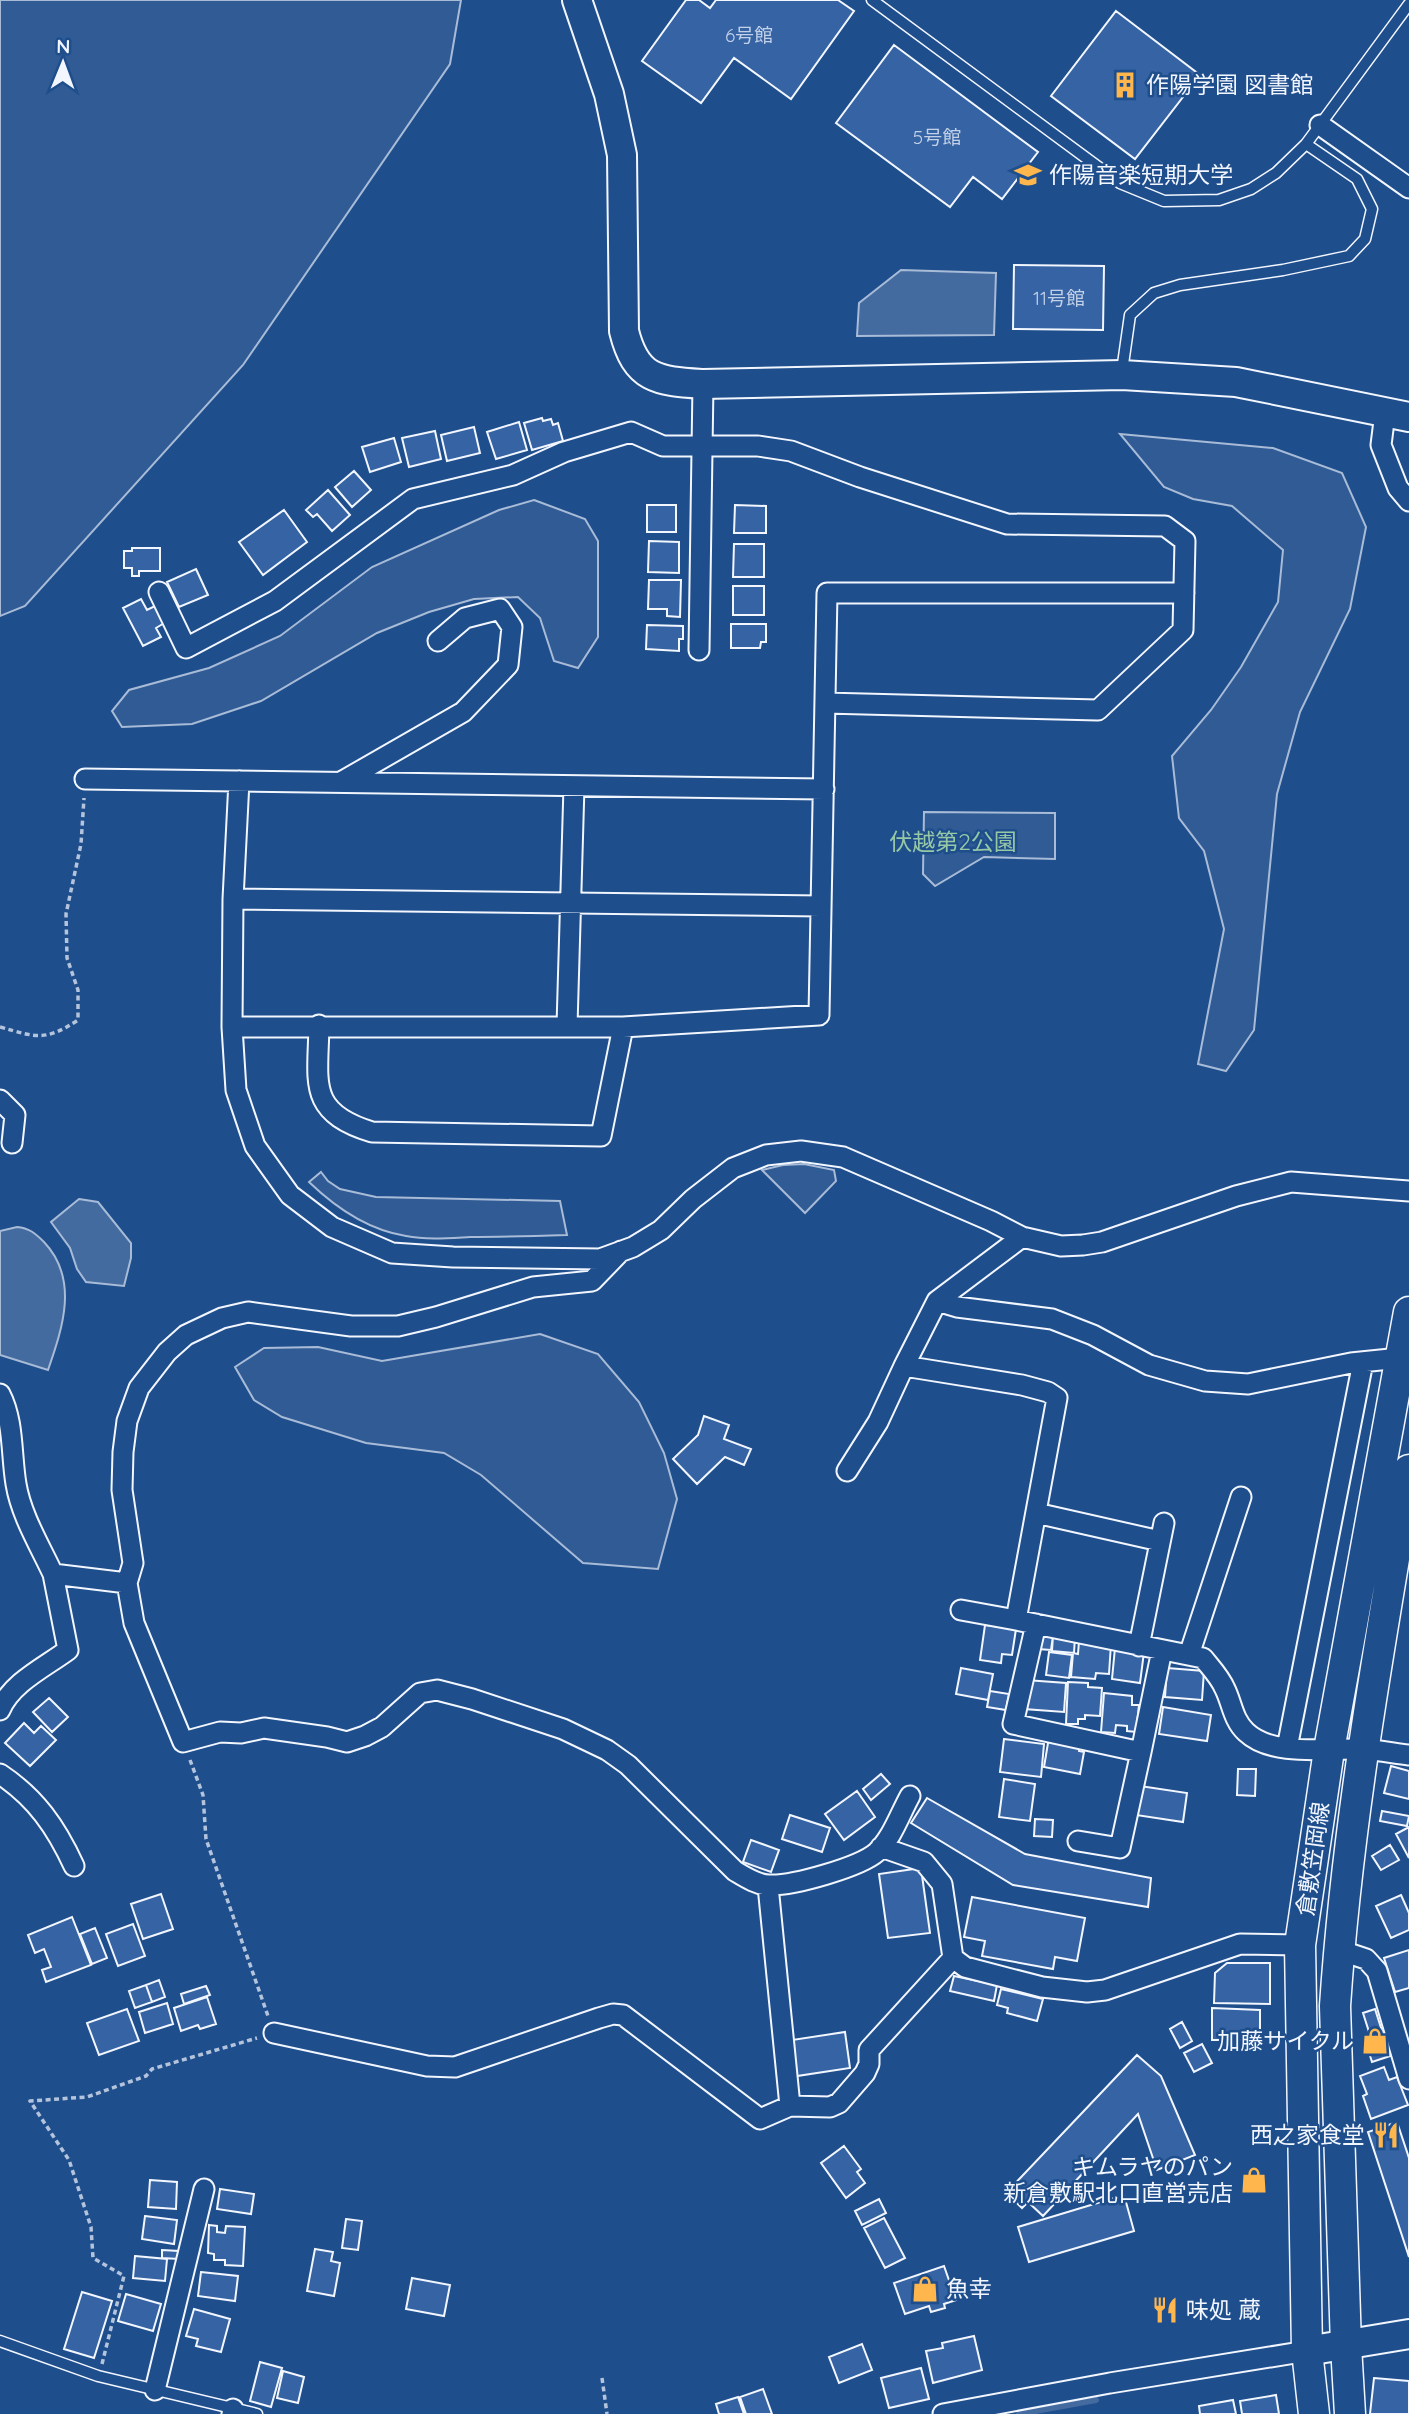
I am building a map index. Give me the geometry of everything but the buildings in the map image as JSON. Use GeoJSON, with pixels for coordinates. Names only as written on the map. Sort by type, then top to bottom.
{"type":"FeatureCollection","features":[{"type":"Feature","properties":{"kind":"main road","name":"倉敷笠岡線"},"geometry":{"type":"LineString","coordinates":[[1314,2414],[1307,2351],[1300,1945],[1329,1750],[1409,1312]]}},
{"type":"Feature","properties":{"kind":"main road","name":"倉敷笠岡線"},"geometry":{"type":"LineString","coordinates":[[1350,2414],[1335,2006],[1362,1749],[1409,1469]]}},
{"type":"Feature","properties":{"kind":"street"},"geometry":{"type":"LineString","coordinates":[[577,0],[609,94],[622,155],[624,331],[629,349],[638,365],[651,374],[665,381],[703,384],[1122,375],[1236,382],[1397,415],[1381,445],[1398,488],[1409,501]]}},
{"type":"Feature","properties":{"kind":"street"},"geometry":{"type":"LineString","coordinates":[[1320,125],[1409,188]]}},
{"type":"Feature","properties":{"kind":"street"},"geometry":{"type":"LineString","coordinates":[[699,650],[703,384]]}},
{"type":"Feature","properties":{"kind":"street"},"geometry":{"type":"LineString","coordinates":[[159,592],[186,648],[275,601],[413,499],[513,475],[564,452],[631,432],[663,446],[758,446],[791,451],[860,477],[1007,524],[1165,526],[1185,541],[1183,630],[1098,710],[825,703]]}},
{"type":"Feature","properties":{"kind":"street"},"geometry":{"type":"LineString","coordinates":[[232,1027],[624,1027],[819,1015],[827,593],[1184,593]]}},
{"type":"Feature","properties":{"kind":"street"},"geometry":{"type":"LineString","coordinates":[[341,783],[463,712],[508,665],[512,627],[500,609],[465,618],[438,641]]}},
{"type":"Feature","properties":{"kind":"street"},"geometry":{"type":"LineString","coordinates":[[85,779],[824,789]]}},
{"type":"Feature","properties":{"kind":"street"},"geometry":{"type":"LineString","coordinates":[[239,781],[233,899],[232,1027],[236,1090],[255,1146],[290,1195],[332,1227],[392,1253],[453,1257],[600,1259],[633,1247],[661,1230],[693,1199],[733,1168],[766,1155],[801,1151],[843,1157],[1022,1237],[1061,1246],[1102,1242],[1236,1196],[1291,1182],[1409,1191]]}},
{"type":"Feature","properties":{"kind":"street"},"geometry":{"type":"LineString","coordinates":[[568,1026],[574,786]]}},
{"type":"Feature","properties":{"kind":"street"},"geometry":{"type":"LineString","coordinates":[[233,899],[821,906]]}},
{"type":"Feature","properties":{"kind":"street"},"geometry":{"type":"LineString","coordinates":[[319,1025],[318,1090],[328,1107],[342,1121],[358,1128],[372,1132],[601,1136],[624,1027]]}},
{"type":"Feature","properties":{"kind":"street"},"geometry":{"type":"LineString","coordinates":[[0,1100],[15,1115],[12,1143]]}},
{"type":"Feature","properties":{"kind":"street"},"geometry":{"type":"LineString","coordinates":[[847,1471],[878,1422],[937,1301],[1022,1237]]}},
{"type":"Feature","properties":{"kind":"street"},"geometry":{"type":"LineString","coordinates":[[621,1251],[592,1281],[533,1287],[398,1326],[351,1326],[248,1312],[222,1318],[186,1335],[167,1352],[139,1388],[127,1421],[121,1490],[133,1563],[127,1583],[134,1623],[183,1742],[220,1732],[241,1733],[264,1728],[347,1742],[382,1727],[420,1693],[437,1690],[563,1729],[607,1750],[628,1765],[735,1871],[751,1881],[768,1885],[815,1877],[875,1854],[910,1796]]}},
{"type":"Feature","properties":{"kind":"street"},"geometry":{"type":"LineString","coordinates":[[937,1301],[957,1307],[1052,1319],[1093,1335],[1149,1365],[1205,1381],[1248,1384],[1363,1362],[1400,1358]]}},
{"type":"Feature","properties":{"kind":"street"},"geometry":{"type":"LineString","coordinates":[[1287,1748],[1363,1362]]}},
{"type":"Feature","properties":{"kind":"street"},"geometry":{"type":"LineString","coordinates":[[904,1366],[1022,1385],[1048,1392],[1056,1398],[1036,1513],[1013,1724],[1141,1752]]}},
{"type":"Feature","properties":{"kind":"street"},"geometry":{"type":"LineString","coordinates":[[0,1394],[7,1408],[16,1487],[31,1528],[53,1574],[68,1650],[24,1681],[4,1700],[0,1710]]}},
{"type":"Feature","properties":{"kind":"street"},"geometry":{"type":"LineString","coordinates":[[1189,1656],[1241,1497]]}},
{"type":"Feature","properties":{"kind":"street"},"geometry":{"type":"LineString","coordinates":[[1036,1513],[1162,1532],[1139,1646]]}},
{"type":"Feature","properties":{"kind":"street"},"geometry":{"type":"LineString","coordinates":[[53,1574],[127,1583]]}},
{"type":"Feature","properties":{"kind":"street"},"geometry":{"type":"LineString","coordinates":[[961,1610],[1203,1658],[1226,1690],[1232,1712],[1246,1732],[1269,1746],[1362,1749],[1409,1755]]}},
{"type":"Feature","properties":{"kind":"street"},"geometry":{"type":"LineString","coordinates":[[1078,1841],[1120,1848],[1162,1650]]}},
{"type":"Feature","properties":{"kind":"street"},"geometry":{"type":"LineString","coordinates":[[0,1774],[34,1801],[59,1833],[74,1866]]}},
{"type":"Feature","properties":{"kind":"street"},"geometry":{"type":"LineString","coordinates":[[881,1847],[924,1862],[942,1884],[953,1958],[965,1967],[1042,1987],[1087,1992],[1105,1990],[1240,1944],[1300,1945]]}},
{"type":"Feature","properties":{"kind":"street"},"geometry":{"type":"LineString","coordinates":[[768,1885],[790,2106]]}},
{"type":"Feature","properties":{"kind":"street"},"geometry":{"type":"LineString","coordinates":[[1339,1950],[1366,1959],[1377,1970],[1409,2079]]}},
{"type":"Feature","properties":{"kind":"street"},"geometry":{"type":"LineString","coordinates":[[274,2033],[426,2066],[455,2067],[598,2018],[613,2014],[623,2015],[760,2119],[790,2106],[830,2107],[839,2103],[864,2073],[869,2064],[869,2050],[953,1958]]}},
{"type":"Feature","properties":{"kind":"street"},"geometry":{"type":"LineString","coordinates":[[155,2390],[204,2189]]}},
{"type":"Feature","properties":{"kind":"street"},"geometry":{"type":"LineString","coordinates":[[943,2414],[1031,2406],[1307,2351],[1409,2334]]}},
{"type":"Feature","properties":{"kind":"lane"},"geometry":{"type":"LineString","coordinates":[[872,0],[1101,171],[1120,183],[1164,201],[1219,200],[1251,190],[1276,173],[1306,144],[1409,4]]}},
{"type":"Feature","properties":{"kind":"lane"},"geometry":{"type":"LineString","coordinates":[[1122,375],[1130,315],[1154,293],[1180,285],[1283,270],[1349,256],[1365,239],[1372,209],[1357,178],[1306,144]]}},
{"type":"Feature","properties":{"kind":"lane"},"geometry":{"type":"LineString","coordinates":[[0,2342],[99,2375],[232,2411],[257,2414]]}},
{"type":"Feature","properties":{"kind":"path"},"geometry":{"type":"LineString","coordinates":[[0,1027],[38,1037],[59,1033],[78,1020],[78,990],[67,958],[66,914],[81,844],[85,779]]}},
{"type":"Feature","properties":{"kind":"path"},"geometry":{"type":"LineString","coordinates":[[99,2375],[124,2276],[93,2258],[91,2227],[69,2160],[30,2101],[88,2097],[146,2076],[152,2068],[274,2033],[206,1839],[203,1794],[183,1742]]}},
{"type":"Feature","properties":{"kind":"path"},"geometry":{"type":"LineString","coordinates":[[603,2378],[607,2414]]}},
{"type":"Feature","properties":{"kind":"green space"},"geometry":{"type":"Polygon","coordinates":[[[0,0],[461,0],[450,64],[243,365],[25,606],[0,616],[0,0]]]}},
{"type":"Feature","properties":{"kind":"green space"},"geometry":{"type":"Polygon","coordinates":[[[1120,434],[1273,448],[1342,473],[1366,527],[1350,609],[1300,712],[1277,794],[1254,1030],[1226,1071],[1198,1064],[1224,929],[1204,851],[1179,818],[1172,756],[1211,710],[1241,667],[1278,602],[1283,550],[1232,506],[1193,499],[1164,487],[1120,434]]]}},
{"type":"Feature","properties":{"kind":"green space"},"geometry":{"type":"Polygon","coordinates":[[[534,500],[585,519],[598,541],[598,637],[578,668],[554,661],[540,618],[518,597],[474,599],[429,612],[377,633],[261,701],[192,724],[122,727],[112,711],[129,690],[209,668],[280,636],[372,567],[499,510],[534,500]]]}},
{"type":"Feature","properties":{"kind":"green space","name":"伏越第2公園"},"geometry":{"type":"Polygon","coordinates":[[[924,812],[1055,813],[1055,859],[984,857],[935,886],[923,874],[924,812]]]}},
{"type":"Feature","properties":{"kind":"green space"},"geometry":{"type":"Polygon","coordinates":[[[804,1164],[834,1170],[836,1181],[805,1213],[762,1170],[804,1164]]]}},
{"type":"Feature","properties":{"kind":"green space"},"geometry":{"type":"Polygon","coordinates":[[[321,1172],[340,1189],[376,1197],[560,1201],[567,1235],[430,1238],[392,1233],[353,1217],[319,1192],[309,1182],[321,1172]]]}},
{"type":"Feature","properties":{"kind":"green space"},"geometry":{"type":"Polygon","coordinates":[[[540,1334],[598,1354],[639,1402],[664,1453],[677,1499],[658,1569],[583,1563],[481,1475],[444,1453],[366,1443],[282,1417],[254,1400],[235,1367],[264,1348],[318,1347],[382,1361],[540,1334]]]}},
{"type":"Feature","properties":{"kind":"shaded area"},"geometry":{"type":"Polygon","coordinates":[[[901,270],[996,273],[994,335],[857,336],[859,303],[901,270]]]}},
{"type":"Feature","properties":{"kind":"shaded area"},"geometry":{"type":"Polygon","coordinates":[[[79,1199],[98,1202],[131,1243],[131,1258],[124,1286],[86,1282],[77,1269],[70,1248],[51,1222],[79,1199]]]}},
{"type":"Feature","properties":{"kind":"shaded area"},"geometry":{"type":"Polygon","coordinates":[[[25,1228],[44,1242],[55,1256],[62,1272],[65,1287],[63,1320],[48,1370],[0,1355],[0,1231],[25,1228]]]}},
{"type":"Feature","properties":{"kind":"waterway"},"geometry":{"type":"LineString","coordinates":[[1019,2414],[1096,2400]]}},
{"type":"Feature","properties":{"kind":"place","name":"作陽学園 図書館"},"geometry":{"type":"Point","coordinates":[1125,85]}},
{"type":"Feature","properties":{"kind":"place","name":"作陽音楽短期大学"},"geometry":{"type":"Point","coordinates":[1028,175]}},
{"type":"Feature","properties":{"kind":"place","name":"加藤サイクル"},"geometry":{"type":"Point","coordinates":[1375,2041]}},
{"type":"Feature","properties":{"kind":"place","name":"西之家食堂"},"geometry":{"type":"Point","coordinates":[1386,2135]}},
{"type":"Feature","properties":{"kind":"place","name":"キムラヤのパン 新倉敷駅北口直営売店"},"geometry":{"type":"Point","coordinates":[1254,2180]}},
{"type":"Feature","properties":{"kind":"place","name":"魚幸"},"geometry":{"type":"Point","coordinates":[925,2289]}},
{"type":"Feature","properties":{"kind":"place","name":"味処 蔵"},"geometry":{"type":"Point","coordinates":[1165,2310]}}]}
